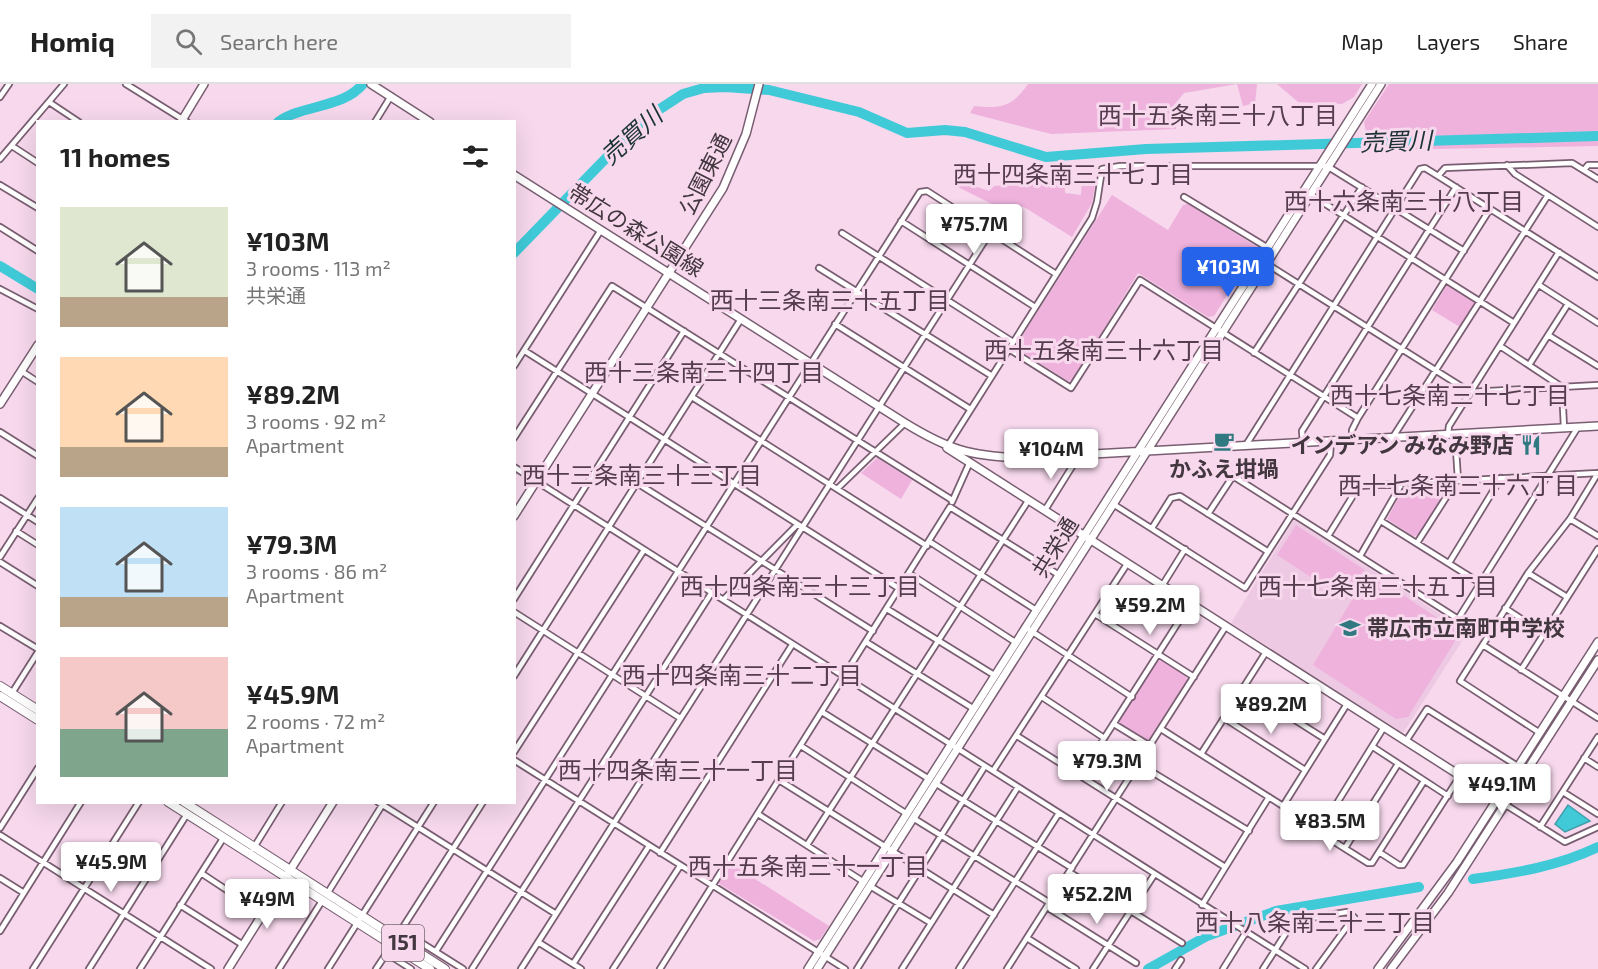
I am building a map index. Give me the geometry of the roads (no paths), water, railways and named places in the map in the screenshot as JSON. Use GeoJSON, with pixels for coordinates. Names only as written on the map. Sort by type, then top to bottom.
{"type":"FeatureCollection","features":[{"type":"Feature","properties":{"kind":"main road"},"geometry":{"type":"LineString","coordinates":[[0,686],[6,697],[36,719]]}},
{"type":"Feature","properties":{"kind":"main road"},"geometry":{"type":"LineString","coordinates":[[6,697],[36,709]]}},
{"type":"Feature","properties":{"kind":"main road","name":"151"},"geometry":{"type":"LineString","coordinates":[[173,804],[189,811],[288,874],[327,894],[359,920]]}},
{"type":"Feature","properties":{"kind":"main road","name":"151"},"geometry":{"type":"LineString","coordinates":[[185,804],[189,811]]}},
{"type":"Feature","properties":{"kind":"main road","name":"151"},"geometry":{"type":"LineString","coordinates":[[288,874],[322,901],[445,969]]}},
{"type":"Feature","properties":{"kind":"main road","name":"151"},"geometry":{"type":"LineString","coordinates":[[394,942],[430,969]]}},
{"type":"Feature","properties":{"kind":"street"},"geometry":{"type":"LineString","coordinates":[[0,98],[9,84]]}},
{"type":"Feature","properties":{"kind":"street"},"geometry":{"type":"LineString","coordinates":[[0,159],[64,84]]}},
{"type":"Feature","properties":{"kind":"street"},"geometry":{"type":"LineString","coordinates":[[126,84],[181,120]]}},
{"type":"Feature","properties":{"kind":"street"},"geometry":{"type":"LineString","coordinates":[[184,120],[203,86],[194,84]]}},
{"type":"Feature","properties":{"kind":"street","name":"公園東通"},"geometry":{"type":"LineString","coordinates":[[516,513],[723,188],[746,134],[759,84]]}},
{"type":"Feature","properties":{"kind":"street","name":"共栄通"},"geometry":{"type":"LineString","coordinates":[[808,969],[822,954],[867,884],[1087,538],[1137,452],[1270,249],[1306,192],[1341,129],[1372,84]]}},
{"type":"Feature","properties":{"kind":"street","name":"共栄通"},"geometry":{"type":"LineString","coordinates":[[1323,163],[1332,159],[1381,84]]}},
{"type":"Feature","properties":{"kind":"street"},"geometry":{"type":"LineString","coordinates":[[373,85],[427,120]]}},
{"type":"Feature","properties":{"kind":"street"},"geometry":{"type":"LineString","coordinates":[[376,120],[391,96]]}},
{"type":"Feature","properties":{"kind":"street"},"geometry":{"type":"LineString","coordinates":[[49,102],[76,120]]}},
{"type":"Feature","properties":{"kind":"street"},"geometry":{"type":"LineString","coordinates":[[12,146],[36,162]]}},
{"type":"Feature","properties":{"kind":"street"},"geometry":{"type":"LineString","coordinates":[[1464,251],[1323,163],[1120,166],[1102,169],[1095,210],[947,447],[969,464],[1565,842],[1598,827]]}},
{"type":"Feature","properties":{"kind":"street"},"geometry":{"type":"LineString","coordinates":[[1438,176],[1445,168],[1572,163],[1598,179]]}},
{"type":"Feature","properties":{"kind":"street"},"geometry":{"type":"LineString","coordinates":[[1508,165],[1515,174],[1598,227]]}},
{"type":"Feature","properties":{"kind":"street"},"geometry":{"type":"LineString","coordinates":[[1584,170],[1588,165],[1598,165]]}},
{"type":"Feature","properties":{"kind":"street"},"geometry":{"type":"LineString","coordinates":[[1246,445],[1420,170],[1425,168],[1598,277]]}},
{"type":"Feature","properties":{"kind":"street","name":"帯広の森公園線"},"geometry":{"type":"LineString","coordinates":[[516,178],[905,423],[947,447],[1000,457],[1076,456],[1598,426]]}},
{"type":"Feature","properties":{"kind":"street"},"geometry":{"type":"LineString","coordinates":[[0,184],[36,207]]}},
{"type":"Feature","properties":{"kind":"street"},"geometry":{"type":"LineString","coordinates":[[1254,353],[1362,187]]}},
{"type":"Feature","properties":{"kind":"street"},"geometry":{"type":"LineString","coordinates":[[1303,442],[1302,431],[1323,396],[1456,187]]}},
{"type":"Feature","properties":{"kind":"street"},"geometry":{"type":"LineString","coordinates":[[435,951],[488,872],[920,192],[927,191],[1056,274]]}},
{"type":"Feature","properties":{"kind":"street"},"geometry":{"type":"LineString","coordinates":[[1306,192],[1514,323]]}},
{"type":"Feature","properties":{"kind":"street"},"geometry":{"type":"LineString","coordinates":[[1394,437],[1548,195]]}},
{"type":"Feature","properties":{"kind":"street"},"geometry":{"type":"LineString","coordinates":[[1184,197],[1270,249]]}},
{"type":"Feature","properties":{"kind":"street"},"geometry":{"type":"LineString","coordinates":[[1352,440],[1352,430],[1358,418],[1490,208]]}},
{"type":"Feature","properties":{"kind":"street"},"geometry":{"type":"LineString","coordinates":[[901,221],[1035,307]]}},
{"type":"Feature","properties":{"kind":"street"},"geometry":{"type":"LineString","coordinates":[[0,227],[36,250]]}},
{"type":"Feature","properties":{"kind":"street"},"geometry":{"type":"LineString","coordinates":[[516,363],[601,230]]}},
{"type":"Feature","properties":{"kind":"street"},"geometry":{"type":"LineString","coordinates":[[521,969],[775,571],[800,526],[991,231]]}},
{"type":"Feature","properties":{"kind":"street"},"geometry":{"type":"LineString","coordinates":[[843,233],[1013,342]]}},
{"type":"Feature","properties":{"kind":"street"},"geometry":{"type":"LineString","coordinates":[[1418,543],[1455,485],[1452,434],[1449,426],[1559,252]]}},
{"type":"Feature","properties":{"kind":"street"},"geometry":{"type":"LineString","coordinates":[[1262,261],[1470,392],[1598,385]]}},
{"type":"Feature","properties":{"kind":"street"},"geometry":{"type":"LineString","coordinates":[[819,268],[992,376]]}},
{"type":"Feature","properties":{"kind":"street"},"geometry":{"type":"LineString","coordinates":[[1009,349],[1071,388],[1140,280],[1358,418]]}},
{"type":"Feature","properties":{"kind":"street"},"geometry":{"type":"LineString","coordinates":[[1539,285],[1598,323]]}},
{"type":"Feature","properties":{"kind":"street"},"geometry":{"type":"LineString","coordinates":[[516,435],[612,286],[952,500]]}},
{"type":"Feature","properties":{"kind":"street"},"geometry":{"type":"LineString","coordinates":[[0,296],[2,290],[36,308]]}},
{"type":"Feature","properties":{"kind":"street"},"geometry":{"type":"LineString","coordinates":[[1529,365],[1568,304]]}},
{"type":"Feature","properties":{"kind":"street"},"geometry":{"type":"LineString","coordinates":[[516,673],[741,319]]}},
{"type":"Feature","properties":{"kind":"street"},"geometry":{"type":"LineString","coordinates":[[835,324],[970,409]]}},
{"type":"Feature","properties":{"kind":"street","name":"共栄通"},"geometry":{"type":"LineString","coordinates":[[954,746],[994,675],[1015,642],[1028,629],[1036,610],[1059,575],[1113,504],[1218,330]]}},
{"type":"Feature","properties":{"kind":"street"},"geometry":{"type":"LineString","coordinates":[[516,596],[684,331]]}},
{"type":"Feature","properties":{"kind":"street"},"geometry":{"type":"LineString","coordinates":[[1548,335],[1598,366]]}},
{"type":"Feature","properties":{"kind":"street"},"geometry":{"type":"LineString","coordinates":[[1500,346],[1562,387]]}},
{"type":"Feature","properties":{"kind":"street"},"geometry":{"type":"LineString","coordinates":[[0,404],[36,348]]}},
{"type":"Feature","properties":{"kind":"street"},"geometry":{"type":"LineString","coordinates":[[525,351],[900,589]]}},
{"type":"Feature","properties":{"kind":"street"},"geometry":{"type":"LineString","coordinates":[[21,371],[36,381]]}},
{"type":"Feature","properties":{"kind":"street"},"geometry":{"type":"LineString","coordinates":[[1562,387],[1564,428]]}},
{"type":"Feature","properties":{"kind":"street"},"geometry":{"type":"LineString","coordinates":[[692,396],[837,489],[981,574],[1036,610]]}},
{"type":"Feature","properties":{"kind":"street"},"geometry":{"type":"LineString","coordinates":[[837,489],[905,423]]}},
{"type":"Feature","properties":{"kind":"street"},"geometry":{"type":"LineString","coordinates":[[1208,514],[1233,476],[1458,619],[1578,427]]}},
{"type":"Feature","properties":{"kind":"street"},"geometry":{"type":"LineString","coordinates":[[0,432],[36,455]]}},
{"type":"Feature","properties":{"kind":"street"},"geometry":{"type":"LineString","coordinates":[[1113,504],[1245,588],[1330,455],[1331,441]]}},
{"type":"Feature","properties":{"kind":"street"},"geometry":{"type":"LineString","coordinates":[[1044,511],[1075,462],[1076,456]]}},
{"type":"Feature","properties":{"kind":"street"},"geometry":{"type":"LineString","coordinates":[[660,969],[929,544],[950,507],[969,464]]}},
{"type":"Feature","properties":{"kind":"street"},"geometry":{"type":"LineString","coordinates":[[516,468],[1305,969]]}},
{"type":"Feature","properties":{"kind":"street"},"geometry":{"type":"LineString","coordinates":[[1328,536],[1359,486],[1598,473]]}},
{"type":"Feature","properties":{"kind":"street"},"geometry":{"type":"LineString","coordinates":[[1540,733],[1460,681],[1528,573],[1570,519],[1598,473]]}},
{"type":"Feature","properties":{"kind":"street"},"geometry":{"type":"LineString","coordinates":[[1449,563],[1501,478]]}},
{"type":"Feature","properties":{"kind":"street"},"geometry":{"type":"LineString","coordinates":[[637,483],[873,631]]}},
{"type":"Feature","properties":{"kind":"street"},"geometry":{"type":"LineString","coordinates":[[1360,556],[1402,483]]}},
{"type":"Feature","properties":{"kind":"street"},"geometry":{"type":"LineString","coordinates":[[1152,528],[1171,498],[1180,495],[1267,551]]}},
{"type":"Feature","properties":{"kind":"street"},"geometry":{"type":"LineString","coordinates":[[0,498],[36,521]]}},
{"type":"Feature","properties":{"kind":"street"},"geometry":{"type":"LineString","coordinates":[[0,557],[36,501]]}},
{"type":"Feature","properties":{"kind":"street"},"geometry":{"type":"LineString","coordinates":[[807,845],[1028,501]]}},
{"type":"Feature","properties":{"kind":"street"},"geometry":{"type":"LineString","coordinates":[[950,507],[1059,575]]}},
{"type":"Feature","properties":{"kind":"street"},"geometry":{"type":"LineString","coordinates":[[1570,519],[1598,536]]}},
{"type":"Feature","properties":{"kind":"street"},"geometry":{"type":"LineString","coordinates":[[1381,521],[1480,583]]}},
{"type":"Feature","properties":{"kind":"street"},"geometry":{"type":"LineString","coordinates":[[724,599],[800,526]]}},
{"type":"Feature","properties":{"kind":"street"},"geometry":{"type":"LineString","coordinates":[[16,531],[36,544]]}},
{"type":"Feature","properties":{"kind":"street"},"geometry":{"type":"LineString","coordinates":[[516,749],[644,549]]}},
{"type":"Feature","properties":{"kind":"street"},"geometry":{"type":"LineString","coordinates":[[1162,586],[1185,549]]}},
{"type":"Feature","properties":{"kind":"street"},"geometry":{"type":"LineString","coordinates":[[1521,670],[1598,549]]}},
{"type":"Feature","properties":{"kind":"street"},"geometry":{"type":"LineString","coordinates":[[0,562],[36,585]]}},
{"type":"Feature","properties":{"kind":"street"},"geometry":{"type":"LineString","coordinates":[[993,771],[1127,564]]}},
{"type":"Feature","properties":{"kind":"street"},"geometry":{"type":"LineString","coordinates":[[1528,573],[1567,597]]}},
{"type":"Feature","properties":{"kind":"street"},"geometry":{"type":"LineString","coordinates":[[910,574],[1015,642]]}},
{"type":"Feature","properties":{"kind":"street"},"geometry":{"type":"LineString","coordinates":[[472,969],[712,592]]}},
{"type":"Feature","properties":{"kind":"street"},"geometry":{"type":"LineString","coordinates":[[1080,776],[1190,604]]}},
{"type":"Feature","properties":{"kind":"street"},"geometry":{"type":"LineString","coordinates":[[1505,608],[1544,634]]}},
{"type":"Feature","properties":{"kind":"street"},"geometry":{"type":"LineString","coordinates":[[888,609],[994,675]]}},
{"type":"Feature","properties":{"kind":"street"},"geometry":{"type":"LineString","coordinates":[[516,613],[680,718]]}},
{"type":"Feature","properties":{"kind":"street"},"geometry":{"type":"LineString","coordinates":[[1095,614],[1194,677]]}},
{"type":"Feature","properties":{"kind":"street"},"geometry":{"type":"LineString","coordinates":[[0,626],[36,650]]}},
{"type":"Feature","properties":{"kind":"street"},"geometry":{"type":"LineString","coordinates":[[1007,969],[1226,626]]}},
{"type":"Feature","properties":{"kind":"street"},"geometry":{"type":"LineString","coordinates":[[1028,629],[1132,697]]}},
{"type":"Feature","properties":{"kind":"street"},"geometry":{"type":"LineString","coordinates":[[866,642],[974,709]]}},
{"type":"Feature","properties":{"kind":"street"},"geometry":{"type":"LineString","coordinates":[[1378,969],[1457,862],[1598,642]]}},
{"type":"Feature","properties":{"kind":"street"},"geometry":{"type":"LineString","coordinates":[[660,853],[792,645]]}},
{"type":"Feature","properties":{"kind":"street"},"geometry":{"type":"LineString","coordinates":[[1483,645],[1598,718]]}},
{"type":"Feature","properties":{"kind":"street"},"geometry":{"type":"LineString","coordinates":[[1201,754],[1266,652]]}},
{"type":"Feature","properties":{"kind":"street"},"geometry":{"type":"LineString","coordinates":[[6,697],[36,654]]}},
{"type":"Feature","properties":{"kind":"street"},"geometry":{"type":"LineString","coordinates":[[1390,969],[1448,893],[1598,660]]}},
{"type":"Feature","properties":{"kind":"street"},"geometry":{"type":"LineString","coordinates":[[1244,687],[1325,739]]}},
{"type":"Feature","properties":{"kind":"street"},"geometry":{"type":"LineString","coordinates":[[1042,696],[1104,738]]}},
{"type":"Feature","properties":{"kind":"street"},"geometry":{"type":"LineString","coordinates":[[1161,729],[1283,806],[1347,704]]}},
{"type":"Feature","properties":{"kind":"street"},"geometry":{"type":"LineString","coordinates":[[1406,741],[1427,709],[1519,767]]}},
{"type":"Feature","properties":{"kind":"street"},"geometry":{"type":"LineString","coordinates":[[822,712],[1037,846],[1182,943]]}},
{"type":"Feature","properties":{"kind":"street"},"geometry":{"type":"LineString","coordinates":[[1224,718],[1305,770]]}},
{"type":"Feature","properties":{"kind":"street"},"geometry":{"type":"LineString","coordinates":[[1114,724],[1150,746]]}},
{"type":"Feature","properties":{"kind":"street"},"geometry":{"type":"LineString","coordinates":[[1384,728],[1322,829],[1322,834],[1368,863],[1372,863],[1424,781]]}},
{"type":"Feature","properties":{"kind":"street"},"geometry":{"type":"LineString","coordinates":[[1017,736],[1225,867]]}},
{"type":"Feature","properties":{"kind":"street"},"geometry":{"type":"LineString","coordinates":[[1540,826],[1598,737]]}},
{"type":"Feature","properties":{"kind":"street"},"geometry":{"type":"LineString","coordinates":[[801,746],[1015,881],[1136,963]]}},
{"type":"Feature","properties":{"kind":"street"},"geometry":{"type":"LineString","coordinates":[[1372,747],[1448,796]]}},
{"type":"Feature","properties":{"kind":"street"},"geometry":{"type":"LineString","coordinates":[[1584,758],[1598,767]]}},
{"type":"Feature","properties":{"kind":"street"},"geometry":{"type":"LineString","coordinates":[[516,761],[845,969]]}},
{"type":"Feature","properties":{"kind":"street"},"geometry":{"type":"LineString","coordinates":[[1139,764],[1248,831]]}},
{"type":"Feature","properties":{"kind":"street"},"geometry":{"type":"LineString","coordinates":[[1345,848],[1398,764]]}},
{"type":"Feature","properties":{"kind":"street"},"geometry":{"type":"LineString","coordinates":[[857,969],[985,766]]}},
{"type":"Feature","properties":{"kind":"street"},"geometry":{"type":"LineString","coordinates":[[0,828],[36,771]]}},
{"type":"Feature","properties":{"kind":"street"},"geometry":{"type":"LineString","coordinates":[[1379,852],[1400,865],[1404,865],[1460,776]]}},
{"type":"Feature","properties":{"kind":"street"},"geometry":{"type":"LineString","coordinates":[[779,780],[993,915]]}},
{"type":"Feature","properties":{"kind":"street"},"geometry":{"type":"LineString","coordinates":[[902,969],[1018,787]]}},
{"type":"Feature","properties":{"kind":"street"},"geometry":{"type":"LineString","coordinates":[[1563,792],[1598,814]]}},
{"type":"Feature","properties":{"kind":"street"},"geometry":{"type":"LineString","coordinates":[[1202,905],[1269,798]]}},
{"type":"Feature","properties":{"kind":"street"},"geometry":{"type":"LineString","coordinates":[[0,931],[80,804]]}},
{"type":"Feature","properties":{"kind":"street"},"geometry":{"type":"LineString","coordinates":[[33,969],[138,804]]}},
{"type":"Feature","properties":{"kind":"street"},"geometry":{"type":"LineString","coordinates":[[252,851],[281,804]]}},
{"type":"Feature","properties":{"kind":"street"},"geometry":{"type":"LineString","coordinates":[[228,969],[332,804]]}},
{"type":"Feature","properties":{"kind":"street"},"geometry":{"type":"LineString","coordinates":[[327,894],[382,804],[555,914]]}},
{"type":"Feature","properties":{"kind":"street"},"geometry":{"type":"LineString","coordinates":[[328,969],[433,804]]}},
{"type":"Feature","properties":{"kind":"street"},"geometry":{"type":"LineString","coordinates":[[376,969],[482,804]]}},
{"type":"Feature","properties":{"kind":"street"},"geometry":{"type":"LineString","coordinates":[[89,969],[189,811]]}},
{"type":"Feature","properties":{"kind":"street"},"geometry":{"type":"LineString","coordinates":[[959,969],[1059,813]]}},
{"type":"Feature","properties":{"kind":"street"},"geometry":{"type":"LineString","coordinates":[[758,814],[931,923]]}},
{"type":"Feature","properties":{"kind":"street"},"geometry":{"type":"LineString","coordinates":[[140,969],[226,834]]}},
{"type":"Feature","properties":{"kind":"street"},"geometry":{"type":"LineString","coordinates":[[0,835],[211,969]]}},
{"type":"Feature","properties":{"kind":"street"},"geometry":{"type":"LineString","coordinates":[[573,964],[649,846]]}},
{"type":"Feature","properties":{"kind":"street"},"geometry":{"type":"LineString","coordinates":[[613,969],[680,866]]}},
{"type":"Feature","properties":{"kind":"street"},"geometry":{"type":"LineString","coordinates":[[201,873],[263,914]]}},
{"type":"Feature","properties":{"kind":"street"},"geometry":{"type":"LineString","coordinates":[[1093,969],[1154,875]]}},
{"type":"Feature","properties":{"kind":"street"},"geometry":{"type":"LineString","coordinates":[[0,878],[24,893]]}},
{"type":"Feature","properties":{"kind":"street"},"geometry":{"type":"LineString","coordinates":[[279,969],[322,901]]}},
{"type":"Feature","properties":{"kind":"street"},"geometry":{"type":"LineString","coordinates":[[180,905],[243,945]]}},
{"type":"Feature","properties":{"kind":"street"},"geometry":{"type":"LineString","coordinates":[[1263,969],[1291,925],[1298,920],[1347,912],[1354,917],[1316,969]]}},
{"type":"Feature","properties":{"kind":"street"},"geometry":{"type":"LineString","coordinates":[[401,930],[463,969]]}},
{"type":"Feature","properties":{"kind":"street"},"geometry":{"type":"LineString","coordinates":[[1223,969],[1245,932]]}},
{"type":"Feature","properties":{"kind":"street"},"geometry":{"type":"LineString","coordinates":[[1027,938],[1076,969]]}},
{"type":"Feature","properties":{"kind":"street"},"geometry":{"type":"LineString","coordinates":[[538,942],[581,969]]}},
{"type":"Feature","properties":{"kind":"street"},"geometry":{"type":"LineString","coordinates":[[386,953],[411,969]]}},
{"type":"Feature","properties":{"kind":"street","name":"共栄通"},"geometry":{"type":"LineString","coordinates":[[817,969],[822,954]]}},
{"type":"Feature","properties":{"kind":"street"},"geometry":{"type":"LineString","coordinates":[[1175,969],[1181,960]]}},
{"type":"Feature","properties":{"kind":"water"},"geometry":{"type":"Polygon","coordinates":[[[1568,805],[1590,821],[1565,832],[1555,824],[1568,805]]]}},
{"type":"Feature","properties":{"kind":"waterway"},"geometry":{"type":"LineString","coordinates":[[281,120],[344,98],[363,84]]}},
{"type":"Feature","properties":{"kind":"waterway","name":"売買川"},"geometry":{"type":"LineString","coordinates":[[516,251],[643,120],[683,94],[704,88],[769,90],[859,112],[907,133],[945,130],[965,132],[1046,157],[1146,149],[1598,136]]}},
{"type":"Feature","properties":{"kind":"waterway","name":"売買川"},"geometry":{"type":"LineString","coordinates":[[0,266],[36,288]]}},
{"type":"Feature","properties":{"kind":"waterway"},"geometry":{"type":"LineString","coordinates":[[1473,879],[1553,864],[1598,847]]}},
{"type":"Feature","properties":{"kind":"waterway"},"geometry":{"type":"LineString","coordinates":[[1148,969],[1207,936],[1276,911],[1419,887]]}},
{"type":"Feature","properties":{"kind":"place","name":"かふえ坩堝"},"geometry":{"type":"Point","coordinates":[1224,441]}},
{"type":"Feature","properties":{"kind":"place","name":"インデアン みなみ野店"},"geometry":{"type":"Point","coordinates":[1531,445]}},
{"type":"Feature","properties":{"kind":"place","name":"帯広市立南町中学校"},"geometry":{"type":"Point","coordinates":[1350,628]}},
{"type":"Feature","properties":{"kind":"district","name":"西十五条南三十八丁目"},"geometry":{"type":"Point","coordinates":[1218,116]}},
{"type":"Feature","properties":{"kind":"district","name":"西十四条南三十七丁目"},"geometry":{"type":"Point","coordinates":[1073,175]}},
{"type":"Feature","properties":{"kind":"district","name":"西十六条南三十八丁目"},"geometry":{"type":"Point","coordinates":[1404,202]}},
{"type":"Feature","properties":{"kind":"district","name":"西十三条南三十五丁目"},"geometry":{"type":"Point","coordinates":[830,301]}},
{"type":"Feature","properties":{"kind":"district","name":"西十五条南三十六丁目"},"geometry":{"type":"Point","coordinates":[1104,351]}},
{"type":"Feature","properties":{"kind":"district","name":"西十三条南三十四丁目"},"geometry":{"type":"Point","coordinates":[704,373]}},
{"type":"Feature","properties":{"kind":"district","name":"西十七条南三十七丁目"},"geometry":{"type":"Point","coordinates":[1450,396]}},
{"type":"Feature","properties":{"kind":"district","name":"西十三条南三十三丁目"},"geometry":{"type":"Point","coordinates":[642,476]}},
{"type":"Feature","properties":{"kind":"district","name":"西十七条南三十六丁目"},"geometry":{"type":"Point","coordinates":[1458,486]}},
{"type":"Feature","properties":{"kind":"district","name":"西十四条南三十三丁目"},"geometry":{"type":"Point","coordinates":[800,587]}},
{"type":"Feature","properties":{"kind":"district","name":"西十七条南三十五丁目"},"geometry":{"type":"Point","coordinates":[1378,587]}},
{"type":"Feature","properties":{"kind":"district","name":"西十四条南三十二丁目"},"geometry":{"type":"Point","coordinates":[742,676]}},
{"type":"Feature","properties":{"kind":"district","name":"西十四条南三十一丁目"},"geometry":{"type":"Point","coordinates":[678,771]}},
{"type":"Feature","properties":{"kind":"district","name":"西十五条南三十一丁目"},"geometry":{"type":"Point","coordinates":[808,867]}},
{"type":"Feature","properties":{"kind":"district","name":"西十八条南三十三丁目"},"geometry":{"type":"Point","coordinates":[1315,923]}}]}
